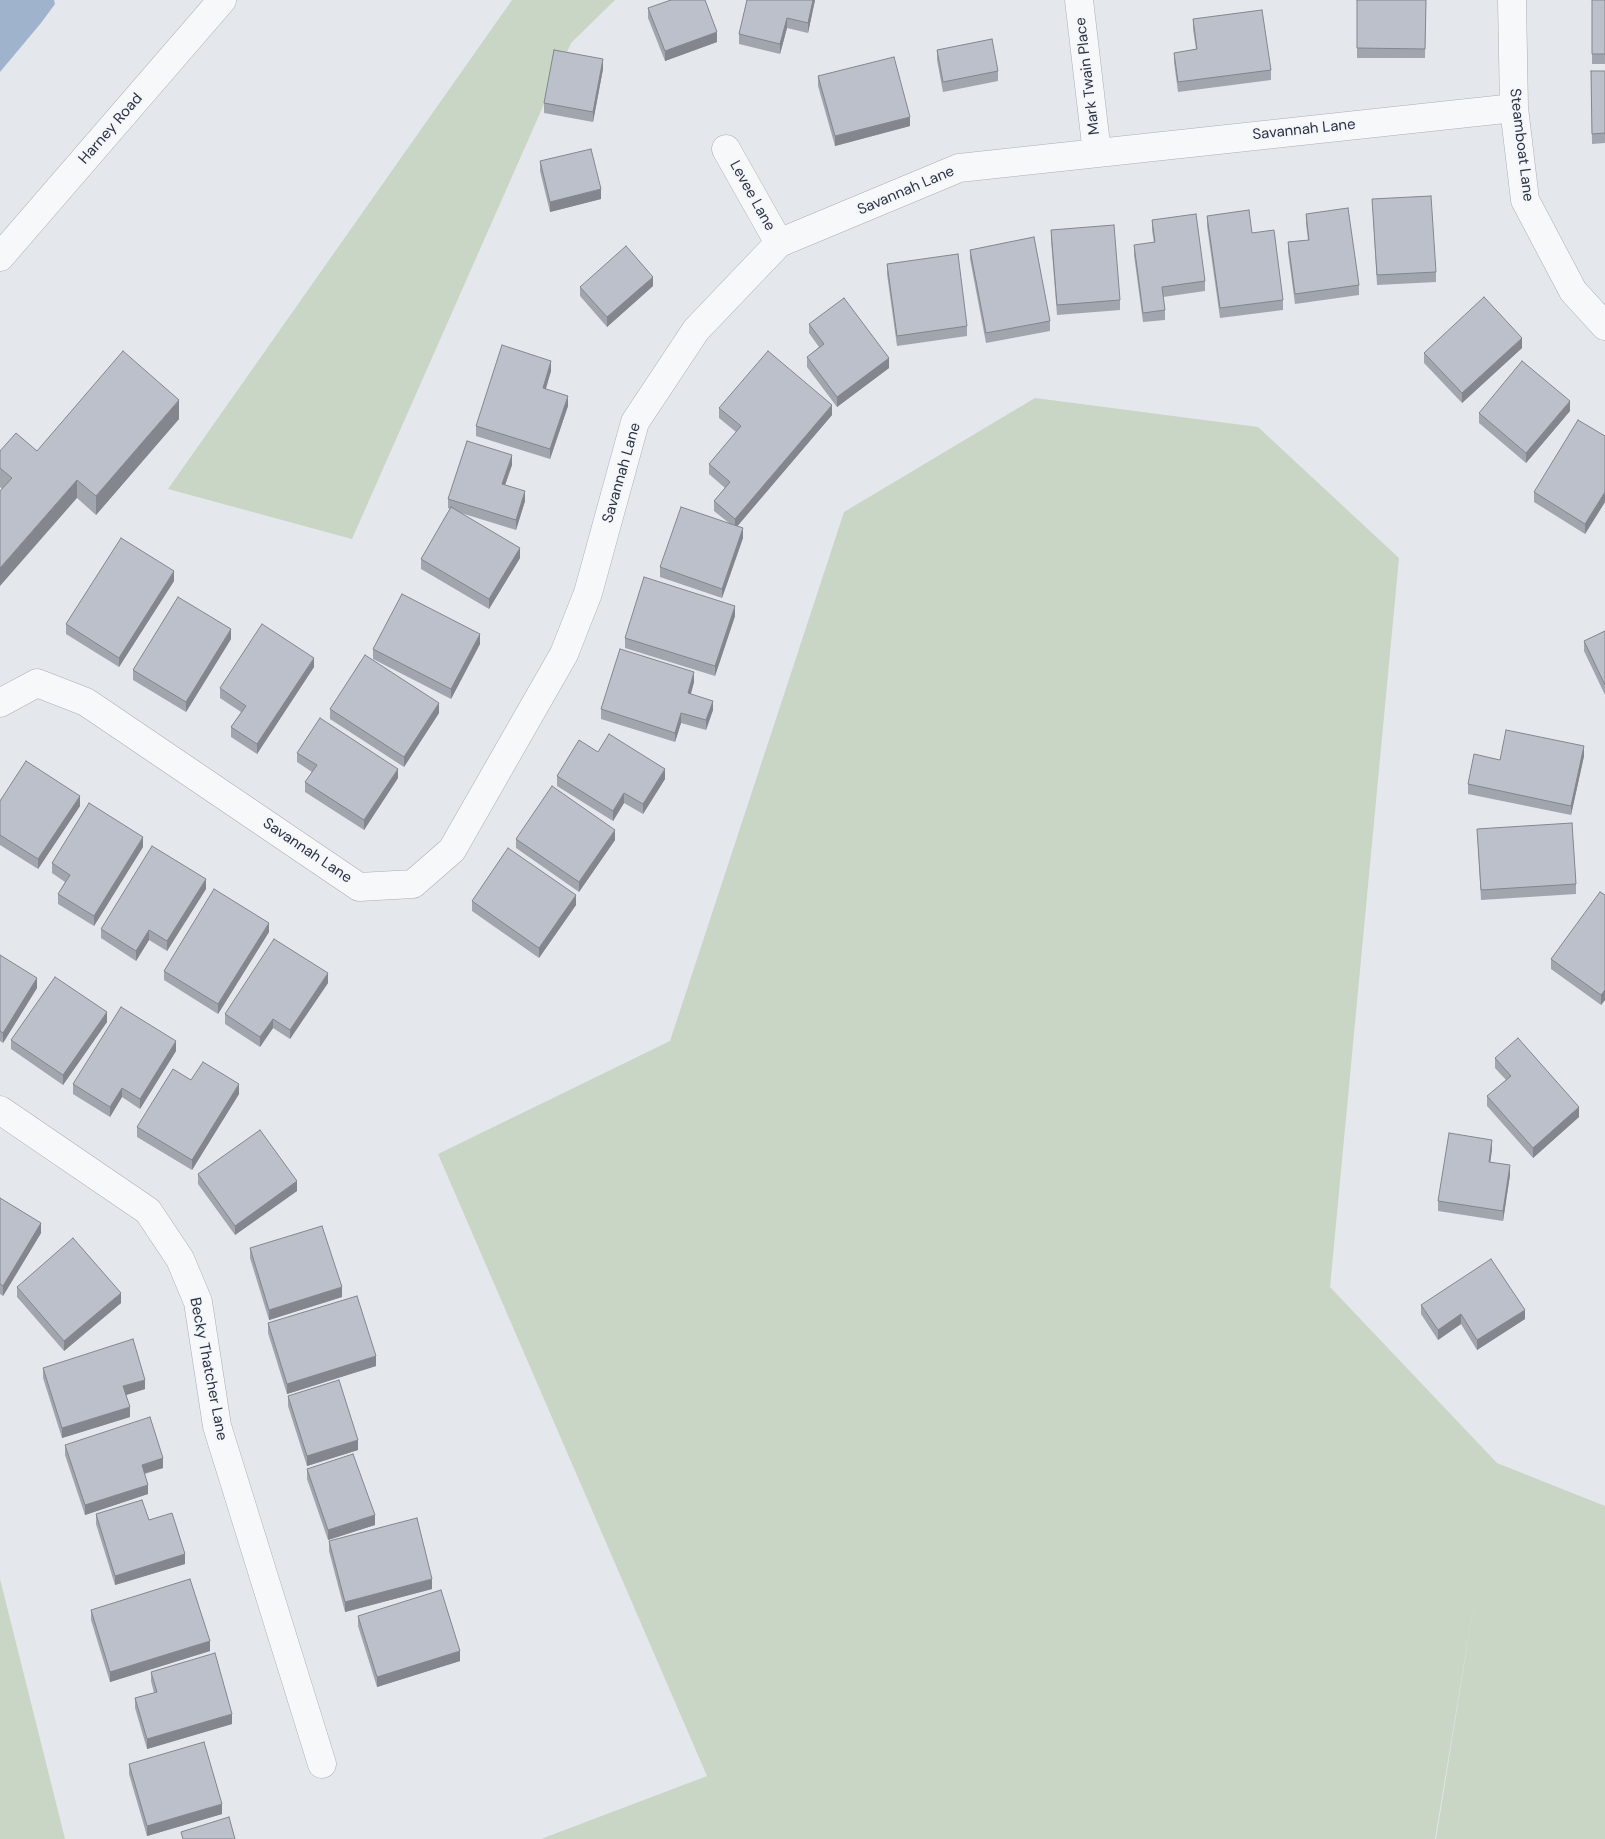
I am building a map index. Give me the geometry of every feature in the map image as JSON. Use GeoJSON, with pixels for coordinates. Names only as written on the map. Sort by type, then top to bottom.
{"type":"FeatureCollection","features":[{"type":"Feature","properties":{"kind":"street","name":"Harney Road"},"geometry":{"type":"LineString","coordinates":[[0,257],[222,0]]}},
{"type":"Feature","properties":{"kind":"street","name":"Mark Twain Place"},"geometry":{"type":"LineString","coordinates":[[1079,0],[1097,153]]}},
{"type":"Feature","properties":{"kind":"street","name":"Steamboat Lane"},"geometry":{"type":"LineString","coordinates":[[1512,0],[1514,108],[1525,200],[1573,292],[1605,326]]}},
{"type":"Feature","properties":{"kind":"street","name":"Savannah Lane"},"geometry":{"type":"LineString","coordinates":[[0,703],[37,683],[86,702],[359,886],[413,884],[452,850],[564,654],[588,593],[635,422],[696,330],[779,243],[960,168],[1514,108]]}},
{"type":"Feature","properties":{"kind":"street","name":"Levee Lane"},"geometry":{"type":"LineString","coordinates":[[726,149],[779,243]]}},
{"type":"Feature","properties":{"kind":"street","name":"Becky Thatcher Lane"},"geometry":{"type":"LineString","coordinates":[[0,1110],[148,1211],[180,1259],[198,1302],[217,1426],[322,1764]]}},
{"type":"Feature","properties":{"kind":"green space"},"geometry":{"type":"Polygon","coordinates":[[[512,0],[615,0],[571,43],[352,539],[168,489],[512,0]]]}},
{"type":"Feature","properties":{"kind":"green space"},"geometry":{"type":"Polygon","coordinates":[[[1035,398],[1258,427],[1399,558],[1330,1287],[1497,1463],[1605,1506],[1605,1839],[1436,1839],[1476,1591],[1435,1839],[541,1839],[707,1776],[438,1154],[670,1041],[844,512],[1035,398]]]}},
{"type":"Feature","properties":{"kind":"green space"},"geometry":{"type":"Polygon","coordinates":[[[0,1579],[65,1839],[0,1839],[0,1579]]]}},
{"type":"Feature","properties":{"kind":"water"},"geometry":{"type":"Polygon","coordinates":[[[0,0],[54,0],[55,4],[0,72],[0,0]]]}},
{"type":"Feature","properties":{"kind":"building"},"geometry":{"type":"Polygon","coordinates":[[[671,0],[705,0],[717,32],[665,51],[648,8],[671,0]]]}},
{"type":"Feature","properties":{"kind":"building"},"geometry":{"type":"Polygon","coordinates":[[[747,0],[813,0],[808,23],[787,18],[780,44],[739,34],[747,0]]]}},
{"type":"Feature","properties":{"kind":"building"},"geometry":{"type":"Polygon","coordinates":[[[1357,0],[1426,0],[1425,49],[1357,48],[1357,0]]]}},
{"type":"Feature","properties":{"kind":"building"},"geometry":{"type":"Polygon","coordinates":[[[1592,0],[1605,0],[1605,54],[1592,54],[1592,0]]]}},
{"type":"Feature","properties":{"kind":"building"},"geometry":{"type":"Polygon","coordinates":[[[1262,10],[1271,70],[1178,82],[1174,53],[1197,49],[1193,19],[1262,10]]]}},
{"type":"Feature","properties":{"kind":"building"},"geometry":{"type":"Polygon","coordinates":[[[992,39],[998,71],[943,82],[937,50],[992,39]]]}},
{"type":"Feature","properties":{"kind":"building"},"geometry":{"type":"Polygon","coordinates":[[[554,50],[603,59],[593,112],[544,103],[554,50]]]}},
{"type":"Feature","properties":{"kind":"building"},"geometry":{"type":"Polygon","coordinates":[[[894,57],[910,117],[835,136],[818,76],[894,57]]]}},
{"type":"Feature","properties":{"kind":"building"},"geometry":{"type":"Polygon","coordinates":[[[1591,71],[1605,71],[1605,133],[1592,134],[1591,71]]]}},
{"type":"Feature","properties":{"kind":"building"},"geometry":{"type":"Polygon","coordinates":[[[591,149],[601,189],[550,202],[540,161],[591,149]]]}},
{"type":"Feature","properties":{"kind":"building"},"geometry":{"type":"Polygon","coordinates":[[[1431,196],[1436,272],[1377,275],[1372,199],[1431,196]]]}},
{"type":"Feature","properties":{"kind":"building"},"geometry":{"type":"Polygon","coordinates":[[[1348,208],[1359,285],[1295,294],[1288,242],[1309,240],[1306,214],[1348,208]]]}},
{"type":"Feature","properties":{"kind":"building"},"geometry":{"type":"Polygon","coordinates":[[[1249,210],[1252,233],[1274,230],[1283,300],[1220,308],[1207,216],[1249,210]]]}},
{"type":"Feature","properties":{"kind":"building"},"geometry":{"type":"Polygon","coordinates":[[[1196,214],[1205,281],[1162,287],[1165,310],[1143,313],[1134,245],[1155,242],[1152,220],[1196,214]]]}},
{"type":"Feature","properties":{"kind":"building"},"geometry":{"type":"Polygon","coordinates":[[[1114,225],[1120,300],[1057,305],[1051,230],[1114,225]]]}},
{"type":"Feature","properties":{"kind":"building"},"geometry":{"type":"Polygon","coordinates":[[[1034,237],[1050,321],[986,333],[970,250],[1034,237]]]}},
{"type":"Feature","properties":{"kind":"building"},"geometry":{"type":"Polygon","coordinates":[[[626,246],[653,277],[607,317],[580,287],[626,246]]]}},
{"type":"Feature","properties":{"kind":"building"},"geometry":{"type":"Polygon","coordinates":[[[958,254],[967,326],[897,336],[887,264],[958,254]]]}},
{"type":"Feature","properties":{"kind":"building"},"geometry":{"type":"Polygon","coordinates":[[[1484,297],[1522,338],[1462,393],[1424,353],[1484,297]]]}},
{"type":"Feature","properties":{"kind":"building"},"geometry":{"type":"Polygon","coordinates":[[[844,298],[889,358],[837,397],[807,357],[824,344],[809,324],[844,298]]]}},
{"type":"Feature","properties":{"kind":"building"},"geometry":{"type":"Polygon","coordinates":[[[502,345],[551,361],[543,388],[568,396],[550,449],[476,426],[502,345]]]}},
{"type":"Feature","properties":{"kind":"building"},"geometry":{"type":"Polygon","coordinates":[[[123,351],[179,400],[96,496],[77,480],[0,568],[0,491],[12,478],[0,468],[0,451],[16,433],[37,451],[123,351]]]}},
{"type":"Feature","properties":{"kind":"building"},"geometry":{"type":"Polygon","coordinates":[[[768,351],[832,405],[735,519],[714,501],[730,482],[709,464],[741,426],[719,408],[768,351]]]}},
{"type":"Feature","properties":{"kind":"building"},"geometry":{"type":"Polygon","coordinates":[[[1522,361],[1570,401],[1526,453],[1479,413],[1522,361]]]}},
{"type":"Feature","properties":{"kind":"building"},"geometry":{"type":"Polygon","coordinates":[[[1578,420],[1605,436],[1605,492],[1585,524],[1534,492],[1578,420]]]}},
{"type":"Feature","properties":{"kind":"building"},"geometry":{"type":"Polygon","coordinates":[[[467,441],[512,455],[502,484],[525,491],[516,520],[448,499],[467,441]]]}},
{"type":"Feature","properties":{"kind":"building"},"geometry":{"type":"Polygon","coordinates":[[[451,507],[520,548],[489,599],[421,559],[451,507]]]}},
{"type":"Feature","properties":{"kind":"building"},"geometry":{"type":"Polygon","coordinates":[[[681,507],[743,528],[722,589],[660,567],[681,507]]]}},
{"type":"Feature","properties":{"kind":"building"},"geometry":{"type":"Polygon","coordinates":[[[121,538],[174,571],[119,658],[66,624],[121,538]]]}},
{"type":"Feature","properties":{"kind":"building"},"geometry":{"type":"Polygon","coordinates":[[[644,577],[735,606],[715,666],[625,638],[644,577]]]}},
{"type":"Feature","properties":{"kind":"building"},"geometry":{"type":"Polygon","coordinates":[[[402,594],[480,634],[451,689],[373,649],[402,594]]]}},
{"type":"Feature","properties":{"kind":"building"},"geometry":{"type":"Polygon","coordinates":[[[178,597],[231,629],[186,702],[133,670],[178,597]]]}},
{"type":"Feature","properties":{"kind":"building"},"geometry":{"type":"Polygon","coordinates":[[[262,624],[314,658],[257,744],[231,727],[246,706],[220,688],[262,624]]]}},
{"type":"Feature","properties":{"kind":"building"},"geometry":{"type":"Polygon","coordinates":[[[1605,631],[1605,685],[1584,641],[1605,631]]]}},
{"type":"Feature","properties":{"kind":"building"},"geometry":{"type":"Polygon","coordinates":[[[620,649],[694,672],[688,693],[713,701],[706,720],[681,713],[675,733],[601,709],[620,649]]]}},
{"type":"Feature","properties":{"kind":"building"},"geometry":{"type":"Polygon","coordinates":[[[365,655],[439,703],[404,757],[330,709],[365,655]]]}},
{"type":"Feature","properties":{"kind":"building"},"geometry":{"type":"Polygon","coordinates":[[[320,718],[398,769],[364,820],[305,782],[317,765],[297,753],[320,718]]]}},
{"type":"Feature","properties":{"kind":"building"},"geometry":{"type":"Polygon","coordinates":[[[1506,730],[1584,746],[1571,806],[1468,784],[1474,754],[1500,760],[1506,730]]]}},
{"type":"Feature","properties":{"kind":"building"},"geometry":{"type":"Polygon","coordinates":[[[609,734],[665,769],[643,804],[624,793],[613,811],[557,776],[579,740],[598,752],[609,734]]]}},
{"type":"Feature","properties":{"kind":"building"},"geometry":{"type":"Polygon","coordinates":[[[26,761],[80,796],[38,859],[0,835],[0,801],[26,761]]]}},
{"type":"Feature","properties":{"kind":"building"},"geometry":{"type":"Polygon","coordinates":[[[552,786],[615,830],[579,882],[516,839],[552,786]]]}},
{"type":"Feature","properties":{"kind":"building"},"geometry":{"type":"Polygon","coordinates":[[[89,803],[143,837],[94,916],[58,894],[70,875],[52,863],[89,803]]]}},
{"type":"Feature","properties":{"kind":"building"},"geometry":{"type":"Polygon","coordinates":[[[1572,823],[1576,884],[1481,890],[1477,829],[1572,823]]]}},
{"type":"Feature","properties":{"kind":"building"},"geometry":{"type":"Polygon","coordinates":[[[152,846],[206,879],[167,941],[149,930],[136,951],[101,929],[152,846]]]}},
{"type":"Feature","properties":{"kind":"building"},"geometry":{"type":"Polygon","coordinates":[[[508,848],[576,895],[539,948],[472,901],[508,848]]]}},
{"type":"Feature","properties":{"kind":"building"},"geometry":{"type":"Polygon","coordinates":[[[214,889],[269,923],[218,1004],[164,971],[214,889]]]}},
{"type":"Feature","properties":{"kind":"building"},"geometry":{"type":"Polygon","coordinates":[[[1600,892],[1605,895],[1605,990],[1601,995],[1551,959],[1600,892]]]}},
{"type":"Feature","properties":{"kind":"building"},"geometry":{"type":"Polygon","coordinates":[[[274,939],[328,973],[290,1030],[273,1019],[260,1037],[225,1014],[274,939]]]}},
{"type":"Feature","properties":{"kind":"building"},"geometry":{"type":"Polygon","coordinates":[[[0,955],[37,978],[3,1033],[0,1031],[0,955]]]}},
{"type":"Feature","properties":{"kind":"building"},"geometry":{"type":"Polygon","coordinates":[[[55,977],[107,1012],[63,1075],[11,1040],[55,977]]]}},
{"type":"Feature","properties":{"kind":"building"},"geometry":{"type":"Polygon","coordinates":[[[121,1007],[176,1041],[140,1099],[122,1088],[110,1107],[73,1084],[121,1007]]]}},
{"type":"Feature","properties":{"kind":"building"},"geometry":{"type":"Polygon","coordinates":[[[1518,1038],[1579,1107],[1533,1148],[1487,1096],[1511,1076],[1495,1058],[1518,1038]]]}},
{"type":"Feature","properties":{"kind":"building"},"geometry":{"type":"Polygon","coordinates":[[[203,1062],[239,1084],[192,1160],[137,1127],[173,1069],[191,1080],[203,1062]]]}},
{"type":"Feature","properties":{"kind":"building"},"geometry":{"type":"Polygon","coordinates":[[[260,1130],[297,1181],[235,1226],[198,1174],[260,1130]]]}},
{"type":"Feature","properties":{"kind":"building"},"geometry":{"type":"Polygon","coordinates":[[[1449,1133],[1492,1140],[1489,1162],[1510,1165],[1503,1211],[1438,1201],[1449,1133]]]}},
{"type":"Feature","properties":{"kind":"building"},"geometry":{"type":"Polygon","coordinates":[[[0,1198],[41,1223],[3,1286],[0,1284],[0,1198]]]}},
{"type":"Feature","properties":{"kind":"building"},"geometry":{"type":"Polygon","coordinates":[[[322,1226],[342,1287],[269,1310],[250,1248],[322,1226]]]}},
{"type":"Feature","properties":{"kind":"building"},"geometry":{"type":"Polygon","coordinates":[[[73,1238],[121,1293],[64,1341],[17,1287],[73,1238]]]}},
{"type":"Feature","properties":{"kind":"building"},"geometry":{"type":"Polygon","coordinates":[[[1491,1259],[1525,1310],[1477,1340],[1461,1314],[1438,1330],[1421,1305],[1491,1259]]]}},
{"type":"Feature","properties":{"kind":"building"},"geometry":{"type":"Polygon","coordinates":[[[357,1296],[376,1356],[287,1384],[268,1323],[357,1296]]]}},
{"type":"Feature","properties":{"kind":"building"},"geometry":{"type":"Polygon","coordinates":[[[133,1339],[145,1380],[123,1386],[130,1407],[62,1428],[43,1368],[133,1339]]]}},
{"type":"Feature","properties":{"kind":"building"},"geometry":{"type":"Polygon","coordinates":[[[339,1380],[358,1440],[307,1456],[288,1396],[339,1380]]]}},
{"type":"Feature","properties":{"kind":"building"},"geometry":{"type":"Polygon","coordinates":[[[150,1417],[163,1458],[142,1465],[148,1485],[85,1505],[65,1445],[150,1417]]]}},
{"type":"Feature","properties":{"kind":"building"},"geometry":{"type":"Polygon","coordinates":[[[353,1454],[375,1515],[328,1530],[307,1469],[353,1454]]]}},
{"type":"Feature","properties":{"kind":"building"},"geometry":{"type":"Polygon","coordinates":[[[142,1500],[149,1520],[172,1513],[185,1554],[115,1576],[96,1514],[142,1500]]]}},
{"type":"Feature","properties":{"kind":"building"},"geometry":{"type":"Polygon","coordinates":[[[417,1518],[432,1579],[345,1602],[329,1541],[417,1518]]]}},
{"type":"Feature","properties":{"kind":"building"},"geometry":{"type":"Polygon","coordinates":[[[190,1579],[210,1641],[110,1672],[91,1610],[190,1579]]]}},
{"type":"Feature","properties":{"kind":"building"},"geometry":{"type":"Polygon","coordinates":[[[441,1590],[460,1651],[377,1677],[358,1616],[441,1590]]]}},
{"type":"Feature","properties":{"kind":"building"},"geometry":{"type":"Polygon","coordinates":[[[215,1653],[232,1714],[147,1739],[135,1698],[157,1692],[151,1672],[215,1653]]]}},
{"type":"Feature","properties":{"kind":"building"},"geometry":{"type":"Polygon","coordinates":[[[204,1742],[222,1804],[147,1826],[129,1764],[204,1742]]]}},
{"type":"Feature","properties":{"kind":"building"},"geometry":{"type":"Polygon","coordinates":[[[229,1817],[235,1839],[183,1839],[181,1832],[229,1817]]]}}]}
